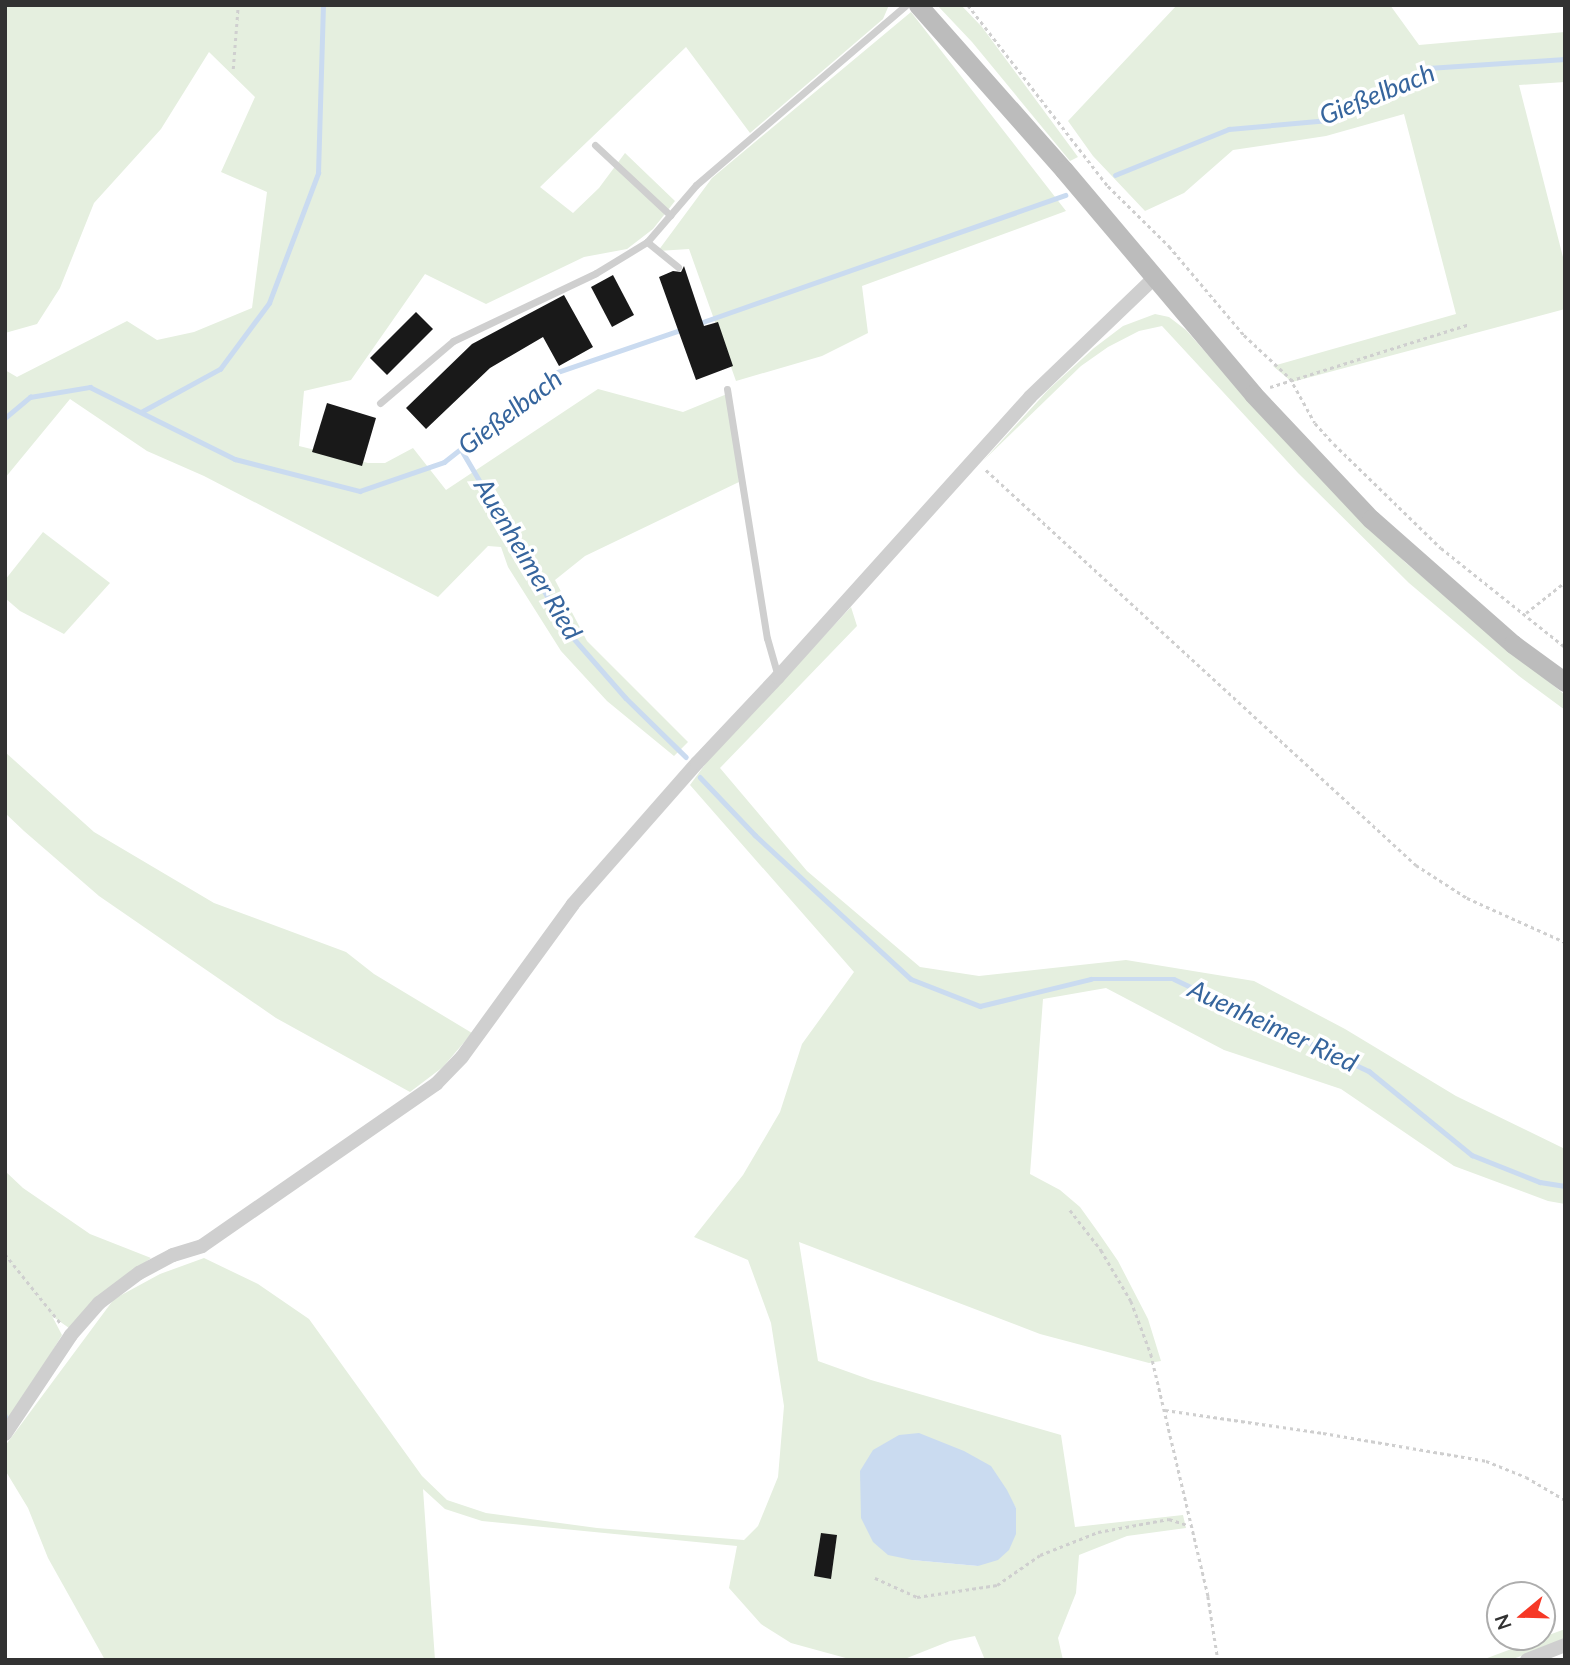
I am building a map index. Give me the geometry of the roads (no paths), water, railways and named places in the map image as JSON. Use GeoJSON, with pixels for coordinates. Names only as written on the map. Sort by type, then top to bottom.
{"type":"FeatureCollection","features":[{"type":"Feature","properties":{"kind":"main road"},"geometry":{"type":"LineString","coordinates":[[918,5],[1064,170],[1153,279],[1253,394],[1371,519],[1513,644],[1565,682]]}},
{"type":"Feature","properties":{"kind":"street"},"geometry":{"type":"LineString","coordinates":[[5,1434],[71,1335],[99,1303],[139,1273],[173,1255],[202,1246],[436,1084],[462,1057],[573,904],[697,763],[1030,397],[1153,279]]}},
{"type":"Feature","properties":{"kind":"street"},"geometry":{"type":"LineString","coordinates":[[1527,1660],[1565,1645]]}},
{"type":"Feature","properties":{"kind":"lane"},"geometry":{"type":"LineString","coordinates":[[380,403],[453,341],[596,273],[647,242],[696,185],[906,5]]}},
{"type":"Feature","properties":{"kind":"lane"},"geometry":{"type":"LineString","coordinates":[[595,145],[670,215]]}},
{"type":"Feature","properties":{"kind":"lane"},"geometry":{"type":"LineString","coordinates":[[647,242],[678,267]]}},
{"type":"Feature","properties":{"kind":"lane"},"geometry":{"type":"LineString","coordinates":[[727,389],[767,638],[778,677]]}},
{"type":"Feature","properties":{"kind":"water"},"geometry":{"type":"Polygon","coordinates":[[[919,1433],[964,1451],[991,1466],[1007,1490],[1016,1508],[1016,1534],[1009,1550],[998,1560],[978,1566],[912,1560],[888,1555],[873,1542],[861,1518],[860,1471],[873,1450],[899,1435],[919,1433]]]}},
{"type":"Feature","properties":{"kind":"waterway"},"geometry":{"type":"LineString","coordinates":[[141,412],[220,369],[269,303],[318,173],[323,5]]}},
{"type":"Feature","properties":{"kind":"waterway","name":"Gießelbach"},"geometry":{"type":"LineString","coordinates":[[1115,175],[1229,129],[1329,120],[1428,68],[1565,59]]}},
{"type":"Feature","properties":{"kind":"waterway","name":"Gießelbach"},"geometry":{"type":"LineString","coordinates":[[700,323],[1065,195]]}},
{"type":"Feature","properties":{"kind":"waterway","name":"Gießelbach"},"geometry":{"type":"LineString","coordinates":[[5,418],[30,397],[90,387],[235,459],[360,491],[444,462],[558,372],[681,330]]}},
{"type":"Feature","properties":{"kind":"waterway","name":"Auenheimer Ried"},"geometry":{"type":"LineString","coordinates":[[461,449],[569,633],[626,698],[686,757]]}},
{"type":"Feature","properties":{"kind":"waterway","name":"Auenheimer Ried"},"geometry":{"type":"LineString","coordinates":[[700,777],[755,835],[911,979],[980,1006],[1091,979],[1174,979],[1369,1071],[1472,1155],[1540,1182],[1565,1186]]}},
{"type":"Feature","properties":{"kind":"waterway"},"geometry":{"type":"LineString","coordinates":[[5,1415],[6,1419]]}}]}
